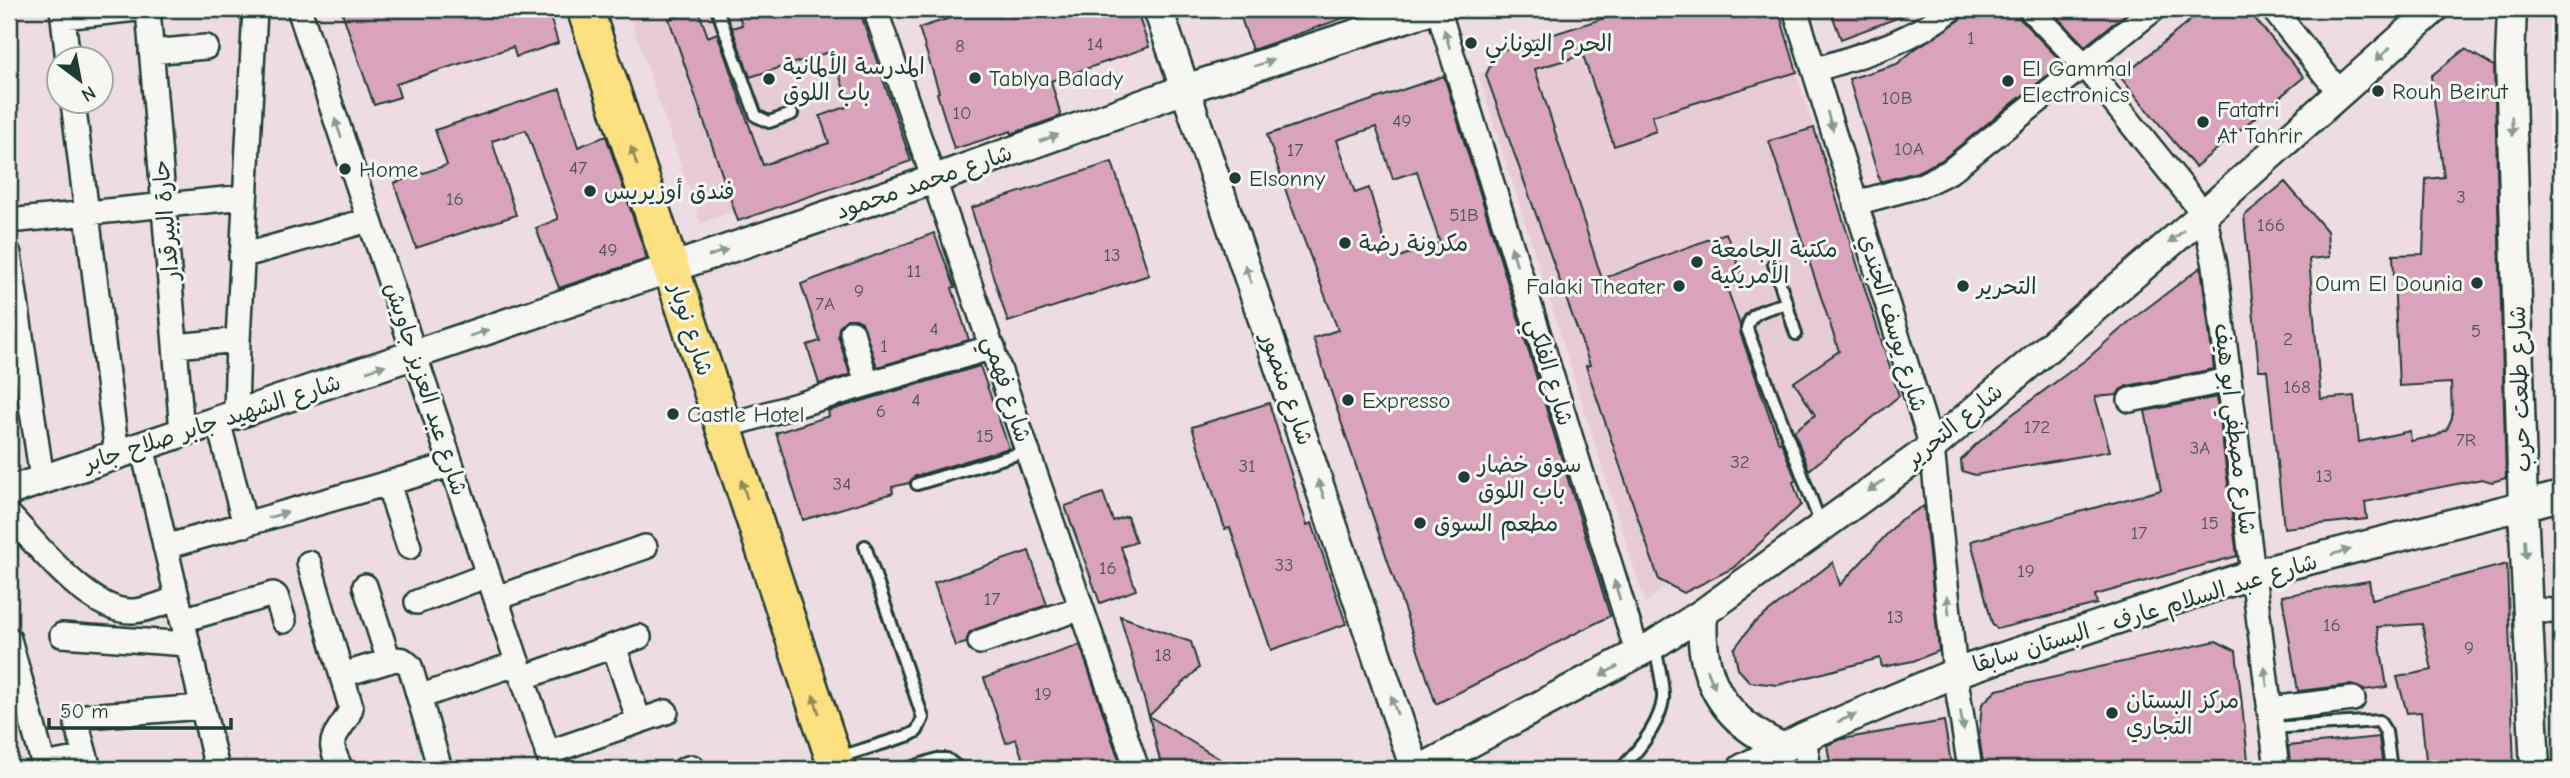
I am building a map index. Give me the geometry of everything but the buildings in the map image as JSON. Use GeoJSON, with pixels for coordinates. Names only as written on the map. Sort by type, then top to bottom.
{"type":"FeatureCollection","features":[{"type":"Feature","properties":{"kind":"main road","name":"شارع نوبار"},"geometry":{"type":"LineString","coordinates":[[584,9],[835,764]]}},
{"type":"Feature","properties":{"kind":"street"},"geometry":{"type":"LineString","coordinates":[[67,46],[63,13],[137,9]]}},
{"type":"Feature","properties":{"kind":"street","name":"حارة البيرقدار"},"geometry":{"type":"LineString","coordinates":[[148,9],[182,432]]}},
{"type":"Feature","properties":{"kind":"street"},"geometry":{"type":"LineString","coordinates":[[245,524],[227,417],[238,340],[255,9]]}},
{"type":"Feature","properties":{"kind":"street","name":"شارع عبد العزيز جاويش"},"geometry":{"type":"LineString","coordinates":[[299,9],[550,761]]}},
{"type":"Feature","properties":{"kind":"street","name":"شارع فهمي"},"geometry":{"type":"LineString","coordinates":[[875,9],[1137,769]]}},
{"type":"Feature","properties":{"kind":"street","name":"شارع منصور"},"geometry":{"type":"LineString","coordinates":[[1158,9],[1416,769]]}},
{"type":"Feature","properties":{"kind":"street","name":"شارع محمد محمود"},"geometry":{"type":"LineString","coordinates":[[415,355],[935,179],[1185,89],[1435,9]]}},
{"type":"Feature","properties":{"kind":"street","name":"شارع الفلكي"},"geometry":{"type":"LineString","coordinates":[[1435,9],[1646,650]]}},
{"type":"Feature","properties":{"kind":"street","name":"شارع يوسف الجندي"},"geometry":{"type":"LineString","coordinates":[[1795,9],[1932,447],[1955,673],[1970,769]]}},
{"type":"Feature","properties":{"kind":"street"},"geometry":{"type":"LineString","coordinates":[[1814,70],[1884,48],[1915,35],[1952,9]]}},
{"type":"Feature","properties":{"kind":"street"},"geometry":{"type":"LineString","coordinates":[[2030,9],[2084,65],[2204,214]]}},
{"type":"Feature","properties":{"kind":"street"},"geometry":{"type":"LineString","coordinates":[[1856,203],[1922,185],[1949,172],[2154,9]]}},
{"type":"Feature","properties":{"kind":"street"},"geometry":{"type":"LineString","coordinates":[[2273,9],[2340,93]]}},
{"type":"Feature","properties":{"kind":"street","name":"شارع التحرير"},"geometry":{"type":"LineString","coordinates":[[1421,769],[1646,650],[1703,613],[1932,447],[2204,214],[2434,9]]}},
{"type":"Feature","properties":{"kind":"street","name":"شارع طلعت حرب"},"geometry":{"type":"LineString","coordinates":[[2512,9],[2510,60],[2523,507],[2535,769]]}},
{"type":"Feature","properties":{"kind":"street"},"geometry":{"type":"LineString","coordinates":[[151,52],[206,47]]}},
{"type":"Feature","properties":{"kind":"street"},"geometry":{"type":"LineString","coordinates":[[75,116],[85,213],[129,450],[165,547],[217,769]]}},
{"type":"Feature","properties":{"kind":"street"},"geometry":{"type":"LineString","coordinates":[[9,221],[245,197]]}},
{"type":"Feature","properties":{"kind":"street","name":"شارع مصطفي ابو هيف"},"geometry":{"type":"LineString","coordinates":[[2204,214],[2215,265],[2277,769]]}},
{"type":"Feature","properties":{"kind":"street"},"geometry":{"type":"LineString","coordinates":[[242,257],[369,220]]}},
{"type":"Feature","properties":{"kind":"street"},"geometry":{"type":"LineString","coordinates":[[9,254],[42,479]]}},
{"type":"Feature","properties":{"kind":"street"},"geometry":{"type":"LineString","coordinates":[[852,332],[867,384]]}},
{"type":"Feature","properties":{"kind":"street"},"geometry":{"type":"LineString","coordinates":[[176,346],[238,340]]}},
{"type":"Feature","properties":{"kind":"street"},"geometry":{"type":"LineString","coordinates":[[723,427],[993,347]]}},
{"type":"Feature","properties":{"kind":"street","name":"شارع الشهيد جابر صلاح جابر"},"geometry":{"type":"LineString","coordinates":[[9,491],[415,355]]}},
{"type":"Feature","properties":{"kind":"street"},"geometry":{"type":"LineString","coordinates":[[2130,400],[2229,380]]}},
{"type":"Feature","properties":{"kind":"street"},"geometry":{"type":"LineString","coordinates":[[165,547],[451,466]]}},
{"type":"Feature","properties":{"kind":"street"},"geometry":{"type":"LineString","coordinates":[[388,484],[409,547]]}},
{"type":"Feature","properties":{"kind":"street","name":"شارع عبد السلام عارف - البستان سابقا"},"geometry":{"type":"LineString","coordinates":[[1742,769],[1793,742],[1955,673],[2253,574],[2561,496]]}},
{"type":"Feature","properties":{"kind":"street"},"geometry":{"type":"LineString","coordinates":[[9,515],[81,590],[115,607],[134,611],[179,609],[273,594],[284,621]]}},
{"type":"Feature","properties":{"kind":"street"},"geometry":{"type":"LineString","coordinates":[[496,598],[645,547]]}},
{"type":"Feature","properties":{"kind":"street"},"geometry":{"type":"LineString","coordinates":[[309,563],[351,707],[350,717],[334,738],[332,746],[341,769]]}},
{"type":"Feature","properties":{"kind":"street"},"geometry":{"type":"LineString","coordinates":[[417,602],[488,575]]}},
{"type":"Feature","properties":{"kind":"street"},"geometry":{"type":"LineString","coordinates":[[365,586],[389,661]]}},
{"type":"Feature","properties":{"kind":"street"},"geometry":{"type":"LineString","coordinates":[[980,642],[1082,608]]}},
{"type":"Feature","properties":{"kind":"street"},"geometry":{"type":"LineString","coordinates":[[2528,609],[2561,612]]}},
{"type":"Feature","properties":{"kind":"street"},"geometry":{"type":"LineString","coordinates":[[1703,613],[1703,655],[1709,675],[1730,712],[1763,738],[1793,742],[1809,769]]}},
{"type":"Feature","properties":{"kind":"street"},"geometry":{"type":"LineString","coordinates":[[62,635],[187,644]]}},
{"type":"Feature","properties":{"kind":"street"},"geometry":{"type":"LineString","coordinates":[[419,697],[614,646],[639,636]]}},
{"type":"Feature","properties":{"kind":"street"},"geometry":{"type":"LineString","coordinates":[[9,639],[45,767],[87,763],[77,725],[79,719],[87,716],[202,707]]}},
{"type":"Feature","properties":{"kind":"street"},"geometry":{"type":"LineString","coordinates":[[614,646],[639,722]]}},
{"type":"Feature","properties":{"kind":"street"},"geometry":{"type":"LineString","coordinates":[[342,675],[389,661],[403,660],[410,666],[440,769]]}},
{"type":"Feature","properties":{"kind":"street"},"geometry":{"type":"LineString","coordinates":[[2271,718],[2353,699]]}},
{"type":"Feature","properties":{"kind":"street"},"geometry":{"type":"LineString","coordinates":[[550,761],[666,712]]}},
{"type":"Feature","properties":{"kind":"lane"},"geometry":{"type":"LineString","coordinates":[[716,9],[756,116],[769,122],[792,114]]}},
{"type":"Feature","properties":{"kind":"lane"},"geometry":{"type":"LineString","coordinates":[[1774,264],[1796,334]]}},
{"type":"Feature","properties":{"kind":"lane"},"geometry":{"type":"LineString","coordinates":[[1787,303],[1757,312],[1748,322],[1747,329],[1821,525]]}},
{"type":"Feature","properties":{"kind":"lane"},"geometry":{"type":"LineString","coordinates":[[917,484],[1027,451]]}},
{"type":"Feature","properties":{"kind":"lane"},"geometry":{"type":"LineString","coordinates":[[835,764],[910,735],[917,731],[923,718],[865,546]]}},
{"type":"Feature","properties":{"kind":"lane"},"geometry":{"type":"LineString","coordinates":[[1621,769],[1636,753],[1652,727],[1663,699],[1646,650]]}},
{"type":"Feature","properties":{"kind":"lane"},"geometry":{"type":"LineString","coordinates":[[2271,718],[2379,721],[2386,732],[2391,769]]}},
{"type":"Feature","properties":{"kind":"lane"},"geometry":{"type":"LineString","coordinates":[[906,769],[947,758],[960,769]]}},
{"type":"Feature","properties":{"kind":"shaded area","name":"المدرسة الألمانية باب اللوق"},"geometry":{"type":"Polygon","coordinates":[[[627,9],[862,9],[912,149],[701,223],[627,9]]]}},
{"type":"Feature","properties":{"kind":"shaded area","name":"مكتبة الجامعة الأمريكية"},"geometry":{"type":"Polygon","coordinates":[[[1686,9],[1776,9],[1899,396],[1645,603],[1478,73],[1686,9]]]}},
{"type":"Feature","properties":{"kind":"place","name":"الحرم اليوناني"},"geometry":{"type":"Point","coordinates":[1471,43]}},
{"type":"Feature","properties":{"kind":"place","name":"Tablya Balady"},"geometry":{"type":"Point","coordinates":[975,78]}},
{"type":"Feature","properties":{"kind":"place","name":"المدرسة الألمانية باب اللوق"},"geometry":{"type":"Point","coordinates":[769,79]}},
{"type":"Feature","properties":{"kind":"place","name":"El Gammal Electronics"},"geometry":{"type":"Point","coordinates":[2008,81]}},
{"type":"Feature","properties":{"kind":"place","name":"Rouh Beirut"},"geometry":{"type":"Point","coordinates":[2378,91]}},
{"type":"Feature","properties":{"kind":"place","name":"Fatatri At Tahrir"},"geometry":{"type":"Point","coordinates":[2203,122]}},
{"type":"Feature","properties":{"kind":"place","name":"Home"},"geometry":{"type":"Point","coordinates":[345,169]}},
{"type":"Feature","properties":{"kind":"place","name":"Elsonny"},"geometry":{"type":"Point","coordinates":[1235,178]}},
{"type":"Feature","properties":{"kind":"place","name":"فندق أوزيريس"},"geometry":{"type":"Point","coordinates":[590,191]}},
{"type":"Feature","properties":{"kind":"place","name":"مكرونة رضة"},"geometry":{"type":"Point","coordinates":[1345,243]}},
{"type":"Feature","properties":{"kind":"place","name":"مكتبة الجامعة الأمريكية"},"geometry":{"type":"Point","coordinates":[1697,262]}},
{"type":"Feature","properties":{"kind":"place","name":"Oum El Dounia"},"geometry":{"type":"Point","coordinates":[2477,283]}},
{"type":"Feature","properties":{"kind":"place","name":"Falaki Theater"},"geometry":{"type":"Point","coordinates":[1679,286]}},
{"type":"Feature","properties":{"kind":"place","name":"التحرير"},"geometry":{"type":"Point","coordinates":[1963,286]}},
{"type":"Feature","properties":{"kind":"place","name":"Expresso"},"geometry":{"type":"Point","coordinates":[1348,400]}},
{"type":"Feature","properties":{"kind":"place","name":"Castle Hotel"},"geometry":{"type":"Point","coordinates":[673,414]}},
{"type":"Feature","properties":{"kind":"place","name":"سوق خضار باب اللوق"},"geometry":{"type":"Point","coordinates":[1464,477]}},
{"type":"Feature","properties":{"kind":"place","name":"مطعم السوق"},"geometry":{"type":"Point","coordinates":[1420,523]}},
{"type":"Feature","properties":{"kind":"place","name":"مركز البستان التجاري"},"geometry":{"type":"Point","coordinates":[2112,713]}}]}
